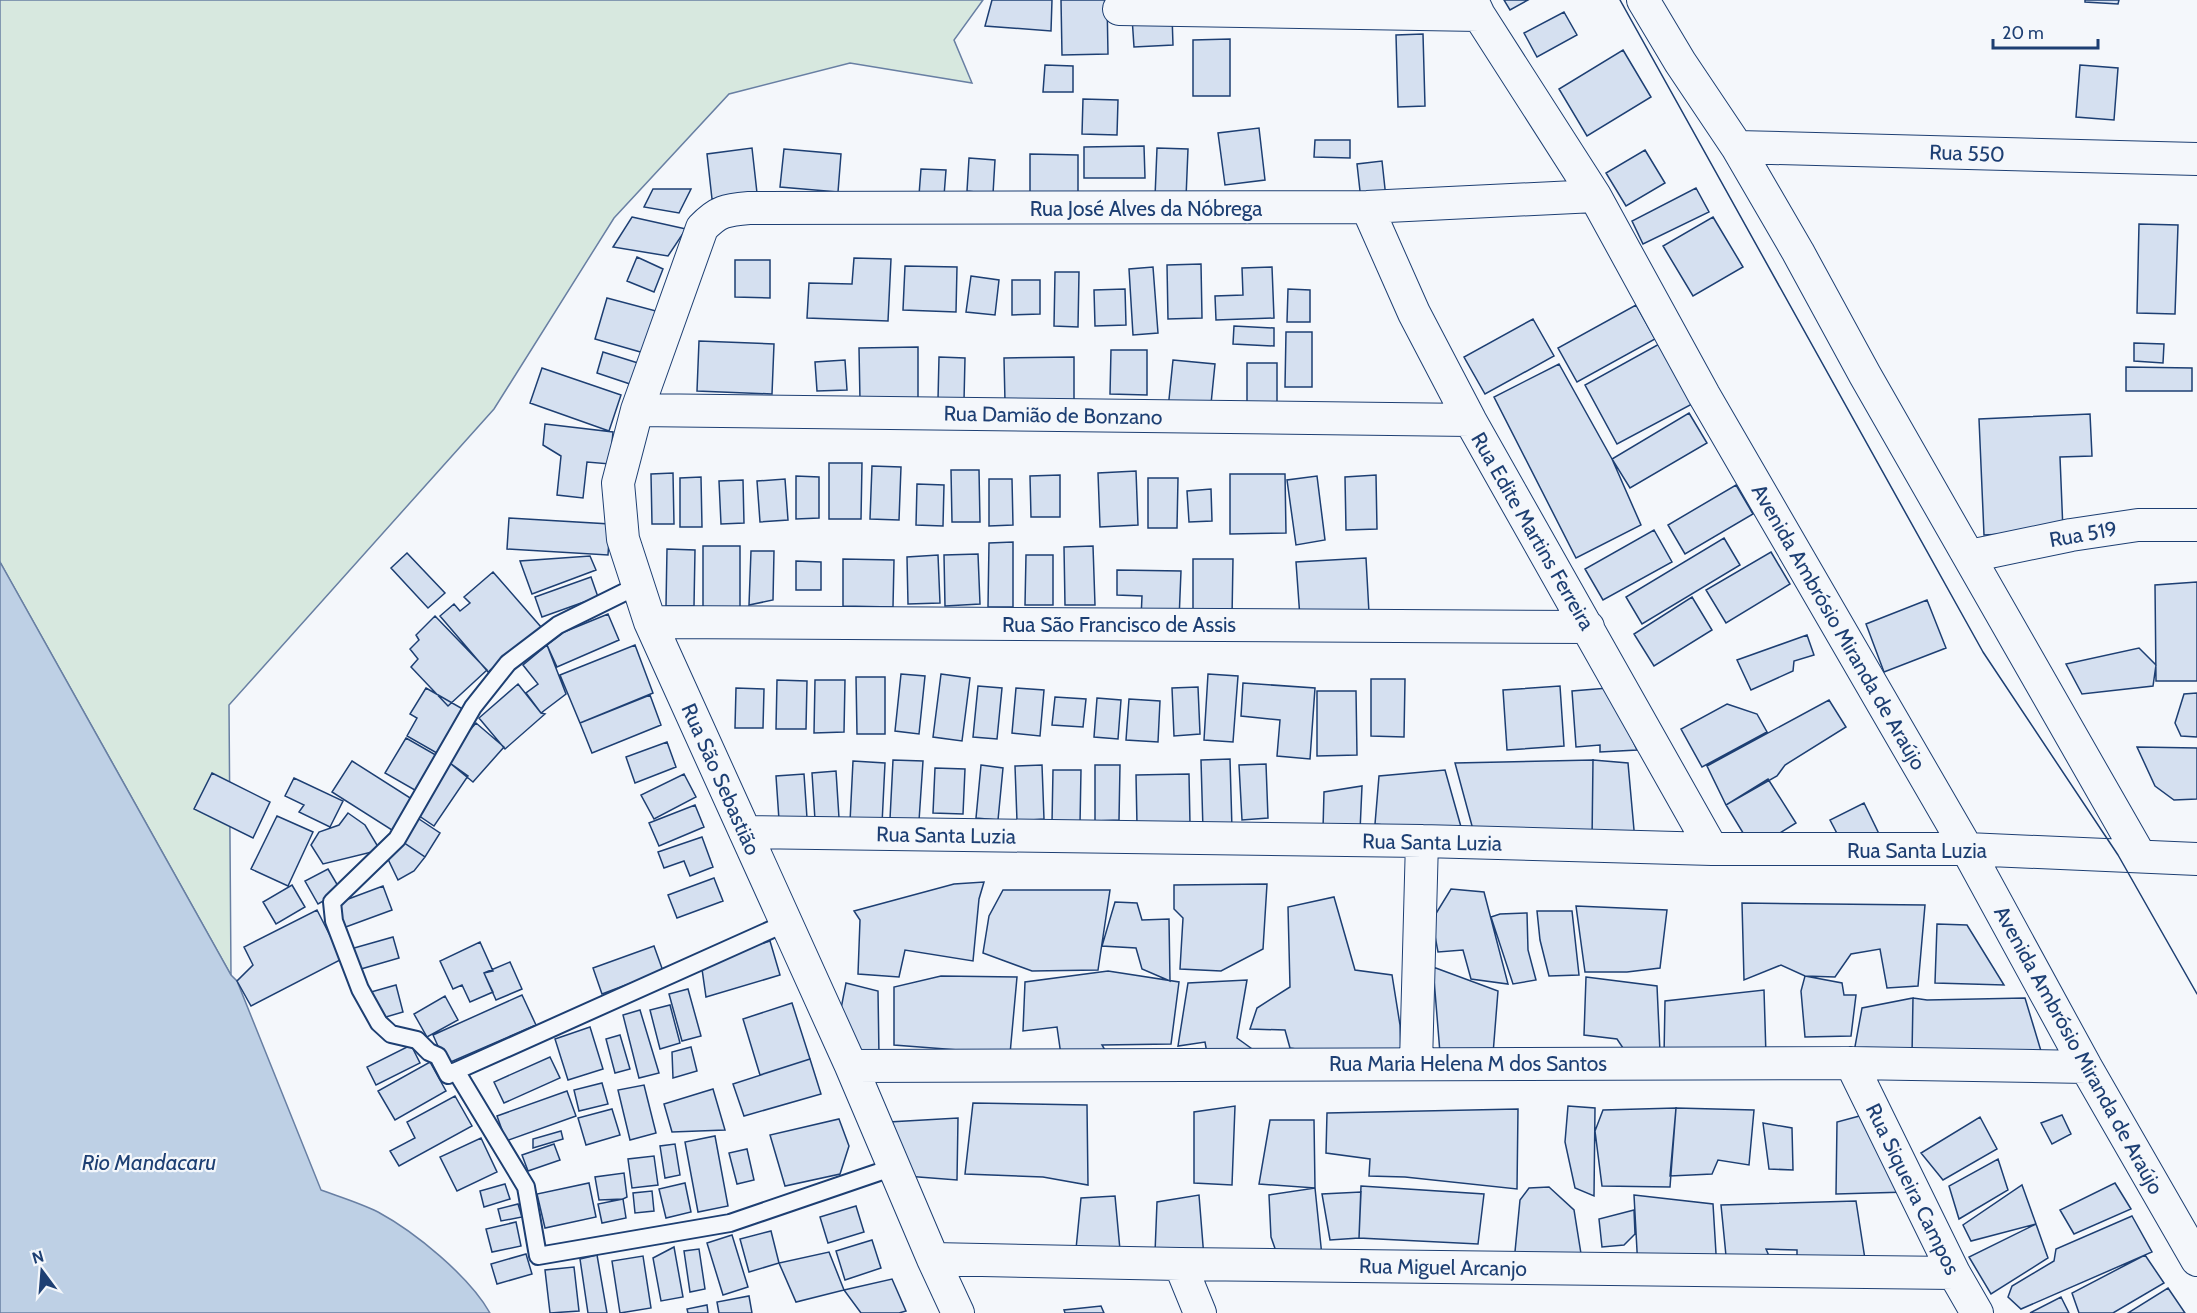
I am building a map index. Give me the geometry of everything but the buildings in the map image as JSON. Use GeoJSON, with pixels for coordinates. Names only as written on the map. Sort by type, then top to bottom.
{"type":"FeatureCollection","features":[{"type":"Feature","properties":{"kind":"street"},"geometry":{"type":"LineString","coordinates":[[1643,0],[1680,62],[1737,147],[1798,252],[1925,481],[1970,556],[2129,856]]}},
{"type":"Feature","properties":{"kind":"street"},"geometry":{"type":"LineString","coordinates":[[1119,9],[1476,8]]}},
{"type":"Feature","properties":{"kind":"street","name":"Avenida Ambrósio Miranda de Araújo"},"geometry":{"type":"LineString","coordinates":[[1476,8],[1595,196],[1704,394],[1967,849],[2086,1067],[2197,1260]]}},
{"type":"Feature","properties":{"kind":"street","name":"Rua 550"},"geometry":{"type":"LineString","coordinates":[[1737,147],[2197,159]]}},
{"type":"Feature","properties":{"kind":"street","name":"Rua José Alves da Nóbrega"},"geometry":{"type":"LineString","coordinates":[[702,228],[714,215],[749,208],[1367,207],[1595,196]]}},
{"type":"Feature","properties":{"kind":"street","name":"Rua Edite Martins Ferreira"},"geometry":{"type":"LineString","coordinates":[[1367,207],[1414,313],[1470,420],[1712,849]]}},
{"type":"Feature","properties":{"kind":"street","name":"Rua São Sebastião"},"geometry":{"type":"LineString","coordinates":[[702,228],[637,410],[618,483],[623,539],[650,622],[850,1066],[958,1313]]}},
{"type":"Feature","properties":{"kind":"street","name":"Rua Damião de Bonzano"},"geometry":{"type":"LineString","coordinates":[[637,410],[1470,420]]}},
{"type":"Feature","properties":{"kind":"street","name":"Rua 519"},"geometry":{"type":"LineString","coordinates":[[1970,556],[2071,535],[2138,525],[2197,525]]}},
{"type":"Feature","properties":{"kind":"street","name":"Rua São Francisco de Assis"},"geometry":{"type":"LineString","coordinates":[[650,622],[1588,627]]}},
{"type":"Feature","properties":{"kind":"street","name":"Rua Santa Luzia"},"geometry":{"type":"LineString","coordinates":[[745,832],[1422,841],[1712,849],[1967,849],[2197,859]]}},
{"type":"Feature","properties":{"kind":"street"},"geometry":{"type":"LineString","coordinates":[[1416,1063],[1422,841]]}},
{"type":"Feature","properties":{"kind":"street","name":"Rua Maria Helena M dos Santos"},"geometry":{"type":"LineString","coordinates":[[850,1066],[1851,1063],[2086,1067]]}},
{"type":"Feature","properties":{"kind":"street","name":"Rua Siqueira Campos"},"geometry":{"type":"LineString","coordinates":[[1851,1063],[1954,1273],[1977,1313]]}},
{"type":"Feature","properties":{"kind":"street","name":"Rua Miguel Arcanjo"},"geometry":{"type":"LineString","coordinates":[[933,1259],[1954,1273]]}},
{"type":"Feature","properties":{"kind":"street"},"geometry":{"type":"LineString","coordinates":[[1180,1264],[1200,1313]]}},
{"type":"Feature","properties":{"kind":"lane"},"geometry":{"type":"LineString","coordinates":[[637,586],[558,625],[508,663],[473,707],[397,839],[332,902],[334,921],[360,989],[379,1023],[391,1034],[417,1040],[429,1052],[438,1056],[448,1076],[786,923]]}},
{"type":"Feature","properties":{"kind":"lane"},"geometry":{"type":"LineString","coordinates":[[456,1071],[526,1187],[538,1256],[730,1223],[894,1167]]}},
{"type":"Feature","properties":{"kind":"shaded area"},"geometry":{"type":"Polygon","coordinates":[[[0,0],[983,0],[954,40],[972,83],[850,63],[729,94],[614,218],[494,409],[229,705],[231,975],[0,562],[0,0]]]}},
{"type":"Feature","properties":{"kind":"water","name":"Rio Mandacaru"},"geometry":{"type":"Polygon","coordinates":[[[0,562],[231,975],[237,981],[321,1190],[378,1212],[408,1231],[440,1256],[469,1284],[490,1313],[0,1313],[0,562]]]}},
{"type":"Feature","properties":{"kind":"tram line"},"geometry":{"type":"LineString","coordinates":[[1620,0],[1983,652],[2118,855],[2197,994]]}}]}
